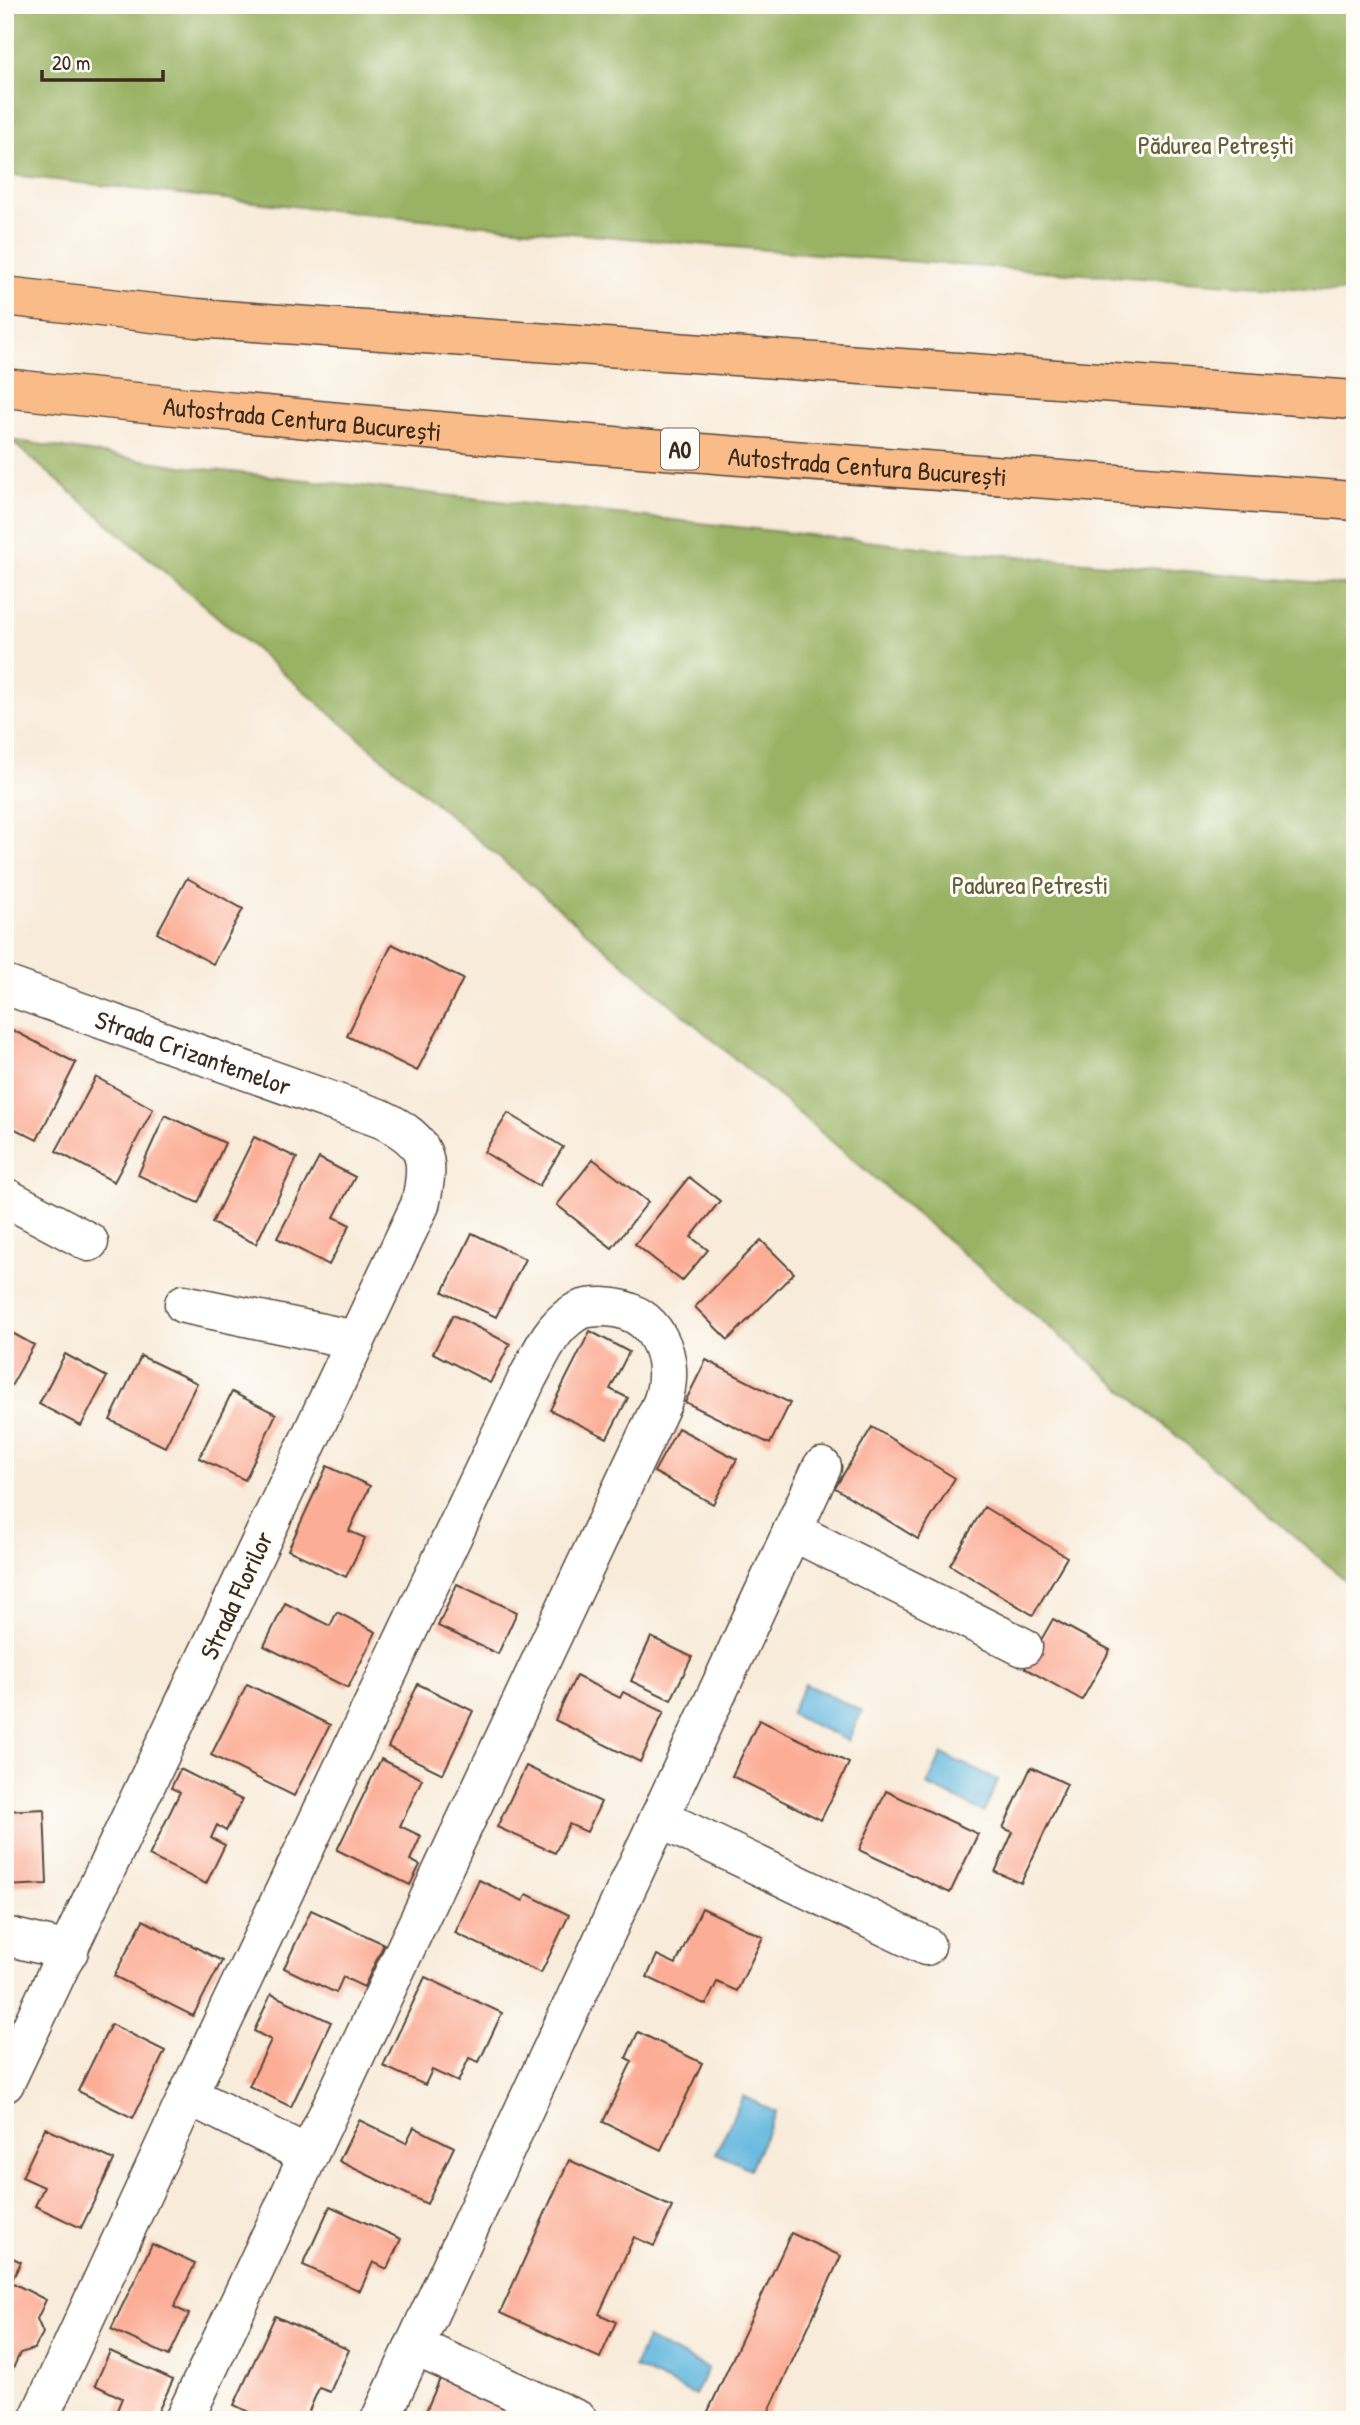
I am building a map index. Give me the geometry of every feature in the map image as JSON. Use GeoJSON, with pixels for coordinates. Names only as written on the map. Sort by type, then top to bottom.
{"type":"FeatureCollection","features":[{"type":"Feature","properties":{"kind":"highway"},"geometry":{"type":"LineString","coordinates":[[5,296],[196,318],[1355,400]]}},
{"type":"Feature","properties":{"kind":"highway","name":"Autostrada Centura București"},"geometry":{"type":"LineString","coordinates":[[5,387],[178,407],[928,471],[1355,501]]}},
{"type":"Feature","properties":{"kind":"street","name":"Strada Crizantemelor"},"geometry":{"type":"LineString","coordinates":[[5,985],[382,1119]]}},
{"type":"Feature","properties":{"kind":"street","name":"Strada Florilor"},"geometry":{"type":"LineString","coordinates":[[5,2083],[420,1205],[428,1172],[422,1149],[401,1129],[382,1119]]}},
{"type":"Feature","properties":{"kind":"street"},"geometry":{"type":"LineString","coordinates":[[5,1197],[89,1242]]}},
{"type":"Feature","properties":{"kind":"street"},"geometry":{"type":"LineString","coordinates":[[184,1304],[356,1340]]}},
{"type":"Feature","properties":{"kind":"street"},"geometry":{"type":"LineString","coordinates":[[38,2420],[188,2095],[521,1392],[553,1331],[575,1312],[590,1307],[619,1308],[647,1322],[663,1343],[668,1363],[669,1385],[184,2420]]}},
{"type":"Feature","properties":{"kind":"street"},"geometry":{"type":"LineString","coordinates":[[380,2420],[822,1467]]}},
{"type":"Feature","properties":{"kind":"street"},"geometry":{"type":"LineString","coordinates":[[792,1531],[1023,1647]]}},
{"type":"Feature","properties":{"kind":"street"},"geometry":{"type":"LineString","coordinates":[[659,1818],[926,1946]]}},
{"type":"Feature","properties":{"kind":"street"},"geometry":{"type":"LineString","coordinates":[[5,1936],[69,1951]]}},
{"type":"Feature","properties":{"kind":"street"},"geometry":{"type":"LineString","coordinates":[[188,2095],[308,2155]]}},
{"type":"Feature","properties":{"kind":"street"},"geometry":{"type":"LineString","coordinates":[[414,2346],[578,2420]]}},
{"type":"Feature","properties":{"kind":"green space","name":"Pădurea Petrești"},"geometry":{"type":"Polygon","coordinates":[[[5,5],[1355,5],[1355,292],[679,243],[342,211],[5,174],[5,5]]]}},
{"type":"Feature","properties":{"kind":"green space","name":"Padurea Petresti"},"geometry":{"type":"Polygon","coordinates":[[[10,440],[195,468],[948,550],[1355,586],[1355,1588],[10,440]]]}},
{"type":"Feature","properties":{"kind":"water"},"geometry":{"type":"Polygon","coordinates":[[[805,1684],[862,1711],[848,1741],[790,1714],[805,1684]]]}},
{"type":"Feature","properties":{"kind":"water"},"geometry":{"type":"Polygon","coordinates":[[[942,1754],[998,1780],[984,1812],[927,1785],[942,1754]]]}},
{"type":"Feature","properties":{"kind":"water"},"geometry":{"type":"Polygon","coordinates":[[[743,2096],[776,2112],[750,2169],[716,2153],[743,2096]]]}},
{"type":"Feature","properties":{"kind":"water"},"geometry":{"type":"Polygon","coordinates":[[[647,2339],[708,2368],[695,2395],[634,2367],[647,2339]]]}},
{"type":"Feature","properties":{"kind":"building"},"geometry":{"type":"Polygon","coordinates":[[[187,878],[243,909],[213,964],[157,933],[187,878]]]}},
{"type":"Feature","properties":{"kind":"building"},"geometry":{"type":"Polygon","coordinates":[[[392,944],[463,979],[417,1071],[347,1036],[392,944]]]}},
{"type":"Feature","properties":{"kind":"building"},"geometry":{"type":"Polygon","coordinates":[[[5,1026],[76,1063],[37,1140],[5,1124],[5,1026]]]}},
{"type":"Feature","properties":{"kind":"building"},"geometry":{"type":"Polygon","coordinates":[[[96,1077],[153,1109],[114,1182],[56,1151],[96,1077]]]}},
{"type":"Feature","properties":{"kind":"building"},"geometry":{"type":"Polygon","coordinates":[[[508,1113],[563,1147],[539,1186],[484,1152],[508,1113]]]}},
{"type":"Feature","properties":{"kind":"building"},"geometry":{"type":"Polygon","coordinates":[[[165,1115],[225,1143],[198,1203],[138,1175],[165,1115]]]}},
{"type":"Feature","properties":{"kind":"building"},"geometry":{"type":"Polygon","coordinates":[[[254,1137],[297,1158],[256,1244],[212,1223],[254,1137]]]}},
{"type":"Feature","properties":{"kind":"building"},"geometry":{"type":"Polygon","coordinates":[[[319,1158],[355,1177],[334,1217],[350,1225],[329,1265],[277,1238],[319,1158]]]}},
{"type":"Feature","properties":{"kind":"building"},"geometry":{"type":"Polygon","coordinates":[[[593,1159],[648,1202],[612,1248],[557,1205],[593,1159]]]}},
{"type":"Feature","properties":{"kind":"building"},"geometry":{"type":"Polygon","coordinates":[[[689,1177],[720,1201],[691,1237],[708,1250],[682,1281],[635,1244],[689,1177]]]}},
{"type":"Feature","properties":{"kind":"building"},"geometry":{"type":"Polygon","coordinates":[[[472,1233],[525,1259],[496,1317],[443,1292],[472,1233]]]}},
{"type":"Feature","properties":{"kind":"building"},"geometry":{"type":"Polygon","coordinates":[[[761,1240],[794,1273],[728,1340],[695,1307],[761,1240]]]}},
{"type":"Feature","properties":{"kind":"building"},"geometry":{"type":"Polygon","coordinates":[[[453,1315],[510,1344],[490,1383],[433,1353],[453,1315]]]}},
{"type":"Feature","properties":{"kind":"building"},"geometry":{"type":"Polygon","coordinates":[[[5,1329],[34,1345],[5,1397],[5,1329]]]}},
{"type":"Feature","properties":{"kind":"building"},"geometry":{"type":"Polygon","coordinates":[[[590,1331],[629,1352],[610,1389],[628,1398],[607,1438],[550,1410],[590,1331]]]}},
{"type":"Feature","properties":{"kind":"building"},"geometry":{"type":"Polygon","coordinates":[[[65,1354],[107,1377],[81,1426],[39,1404],[65,1354]]]}},
{"type":"Feature","properties":{"kind":"building"},"geometry":{"type":"Polygon","coordinates":[[[141,1356],[197,1383],[165,1447],[110,1420],[141,1356]]]}},
{"type":"Feature","properties":{"kind":"building"},"geometry":{"type":"Polygon","coordinates":[[[706,1360],[790,1403],[770,1444],[685,1402],[706,1360]]]}},
{"type":"Feature","properties":{"kind":"building"},"geometry":{"type":"Polygon","coordinates":[[[232,1392],[276,1414],[245,1480],[199,1458],[232,1392]]]}},
{"type":"Feature","properties":{"kind":"building"},"geometry":{"type":"Polygon","coordinates":[[[872,1427],[955,1478],[918,1539],[835,1488],[872,1427]]]}},
{"type":"Feature","properties":{"kind":"building"},"geometry":{"type":"Polygon","coordinates":[[[678,1428],[737,1459],[713,1504],[654,1472],[678,1428]]]}},
{"type":"Feature","properties":{"kind":"building"},"geometry":{"type":"Polygon","coordinates":[[[327,1466],[370,1486],[349,1531],[365,1538],[346,1577],[288,1550],[327,1466]]]}},
{"type":"Feature","properties":{"kind":"building"},"geometry":{"type":"Polygon","coordinates":[[[984,1507],[1067,1557],[1033,1615],[950,1565],[984,1507]]]}},
{"type":"Feature","properties":{"kind":"building"},"geometry":{"type":"Polygon","coordinates":[[[457,1584],[517,1612],[498,1654],[438,1626],[457,1584]]]}},
{"type":"Feature","properties":{"kind":"building"},"geometry":{"type":"Polygon","coordinates":[[[285,1603],[330,1626],[337,1612],[376,1632],[348,1688],[264,1646],[285,1603]]]}},
{"type":"Feature","properties":{"kind":"building"},"geometry":{"type":"Polygon","coordinates":[[[1053,1619],[1110,1650],[1082,1700],[1025,1668],[1053,1619]]]}},
{"type":"Feature","properties":{"kind":"building"},"geometry":{"type":"Polygon","coordinates":[[[651,1637],[692,1657],[671,1700],[631,1681],[651,1637]]]}},
{"type":"Feature","properties":{"kind":"building"},"geometry":{"type":"Polygon","coordinates":[[[576,1676],[620,1698],[623,1692],[664,1712],[640,1762],[555,1720],[576,1676]]]}},
{"type":"Feature","properties":{"kind":"building"},"geometry":{"type":"Polygon","coordinates":[[[247,1684],[330,1725],[294,1796],[211,1755],[247,1684]]]}},
{"type":"Feature","properties":{"kind":"building"},"geometry":{"type":"Polygon","coordinates":[[[418,1684],[473,1711],[443,1774],[388,1747],[418,1684]]]}},
{"type":"Feature","properties":{"kind":"building"},"geometry":{"type":"Polygon","coordinates":[[[759,1720],[849,1763],[821,1820],[732,1776],[759,1720]]]}},
{"type":"Feature","properties":{"kind":"building"},"geometry":{"type":"Polygon","coordinates":[[[381,1759],[422,1779],[400,1826],[421,1836],[410,1860],[420,1865],[410,1885],[337,1850],[381,1759]]]}},
{"type":"Feature","properties":{"kind":"building"},"geometry":{"type":"Polygon","coordinates":[[[526,1766],[601,1802],[587,1832],[569,1824],[555,1853],[497,1827],[526,1766]]]}},
{"type":"Feature","properties":{"kind":"building"},"geometry":{"type":"Polygon","coordinates":[[[1031,1767],[1067,1784],[1021,1883],[995,1872],[1013,1832],[1003,1828],[1031,1767]]]}},
{"type":"Feature","properties":{"kind":"building"},"geometry":{"type":"Polygon","coordinates":[[[180,1769],[242,1800],[226,1831],[217,1825],[211,1838],[225,1845],[206,1884],[149,1856],[180,1792],[171,1788],[180,1769]]]}},
{"type":"Feature","properties":{"kind":"building"},"geometry":{"type":"Polygon","coordinates":[[[886,1791],[978,1834],[950,1893],[859,1850],[886,1791]]]}},
{"type":"Feature","properties":{"kind":"building"},"geometry":{"type":"Polygon","coordinates":[[[44,1809],[47,1884],[5,1886],[5,1811],[44,1809]]]}},
{"type":"Feature","properties":{"kind":"building"},"geometry":{"type":"Polygon","coordinates":[[[479,1880],[523,1901],[527,1894],[569,1915],[541,1973],[455,1933],[479,1880]]]}},
{"type":"Feature","properties":{"kind":"building"},"geometry":{"type":"Polygon","coordinates":[[[702,1908],[763,1937],[737,1991],[717,1982],[706,2005],[647,1977],[657,1955],[676,1964],[702,1908]]]}},
{"type":"Feature","properties":{"kind":"building"},"geometry":{"type":"Polygon","coordinates":[[[311,1910],[384,1944],[364,1987],[343,1977],[336,1993],[284,1968],[311,1910]]]}},
{"type":"Feature","properties":{"kind":"building"},"geometry":{"type":"Polygon","coordinates":[[[143,1920],[222,1961],[193,2016],[114,1976],[143,1920]]]}},
{"type":"Feature","properties":{"kind":"building"},"geometry":{"type":"Polygon","coordinates":[[[425,1977],[502,2013],[479,2062],[469,2058],[458,2082],[432,2070],[425,2085],[383,2066],[425,1977]]]}},
{"type":"Feature","properties":{"kind":"building"},"geometry":{"type":"Polygon","coordinates":[[[271,1994],[331,2022],[291,2107],[249,2086],[271,2040],[254,2031],[271,1994]]]}},
{"type":"Feature","properties":{"kind":"building"},"geometry":{"type":"Polygon","coordinates":[[[111,2024],[165,2051],[133,2118],[78,2091],[111,2024]]]}},
{"type":"Feature","properties":{"kind":"building"},"geometry":{"type":"Polygon","coordinates":[[[638,2032],[702,2063],[661,2150],[603,2122],[632,2061],[626,2058],[638,2032]]]}},
{"type":"Feature","properties":{"kind":"building"},"geometry":{"type":"Polygon","coordinates":[[[359,2120],[406,2143],[414,2127],[454,2147],[427,2204],[339,2161],[359,2120]]]}},
{"type":"Feature","properties":{"kind":"building"},"geometry":{"type":"Polygon","coordinates":[[[45,2128],[114,2160],[81,2228],[35,2206],[44,2187],[22,2177],[45,2128]]]}},
{"type":"Feature","properties":{"kind":"building"},"geometry":{"type":"Polygon","coordinates":[[[569,2160],[672,2207],[654,2246],[634,2237],[599,2314],[616,2322],[600,2358],[500,2313],[569,2160]]]}},
{"type":"Feature","properties":{"kind":"building"},"geometry":{"type":"Polygon","coordinates":[[[330,2206],[401,2239],[387,2269],[373,2262],[360,2291],[303,2265],[330,2206]]]}},
{"type":"Feature","properties":{"kind":"building"},"geometry":{"type":"Polygon","coordinates":[[[791,2233],[841,2256],[765,2420],[704,2420],[791,2233]]]}},
{"type":"Feature","properties":{"kind":"building"},"geometry":{"type":"Polygon","coordinates":[[[152,2244],[195,2264],[174,2307],[189,2314],[169,2356],[111,2329],[152,2244]]]}},
{"type":"Feature","properties":{"kind":"building"},"geometry":{"type":"Polygon","coordinates":[[[5,2254],[21,2262],[11,2282],[46,2300],[37,2319],[43,2333],[34,2349],[20,2353],[11,2373],[5,2370],[5,2254]]]}},
{"type":"Feature","properties":{"kind":"building"},"geometry":{"type":"Polygon","coordinates":[[[275,2316],[349,2350],[330,2392],[319,2388],[305,2420],[266,2420],[234,2405],[275,2316]]]}},
{"type":"Feature","properties":{"kind":"building"},"geometry":{"type":"Polygon","coordinates":[[[110,2351],[173,2380],[154,2420],[113,2420],[122,2398],[95,2385],[110,2351]]]}},
{"type":"Feature","properties":{"kind":"building"},"geometry":{"type":"Polygon","coordinates":[[[440,2379],[520,2415],[518,2420],[422,2420],[440,2379]]]}}]}
